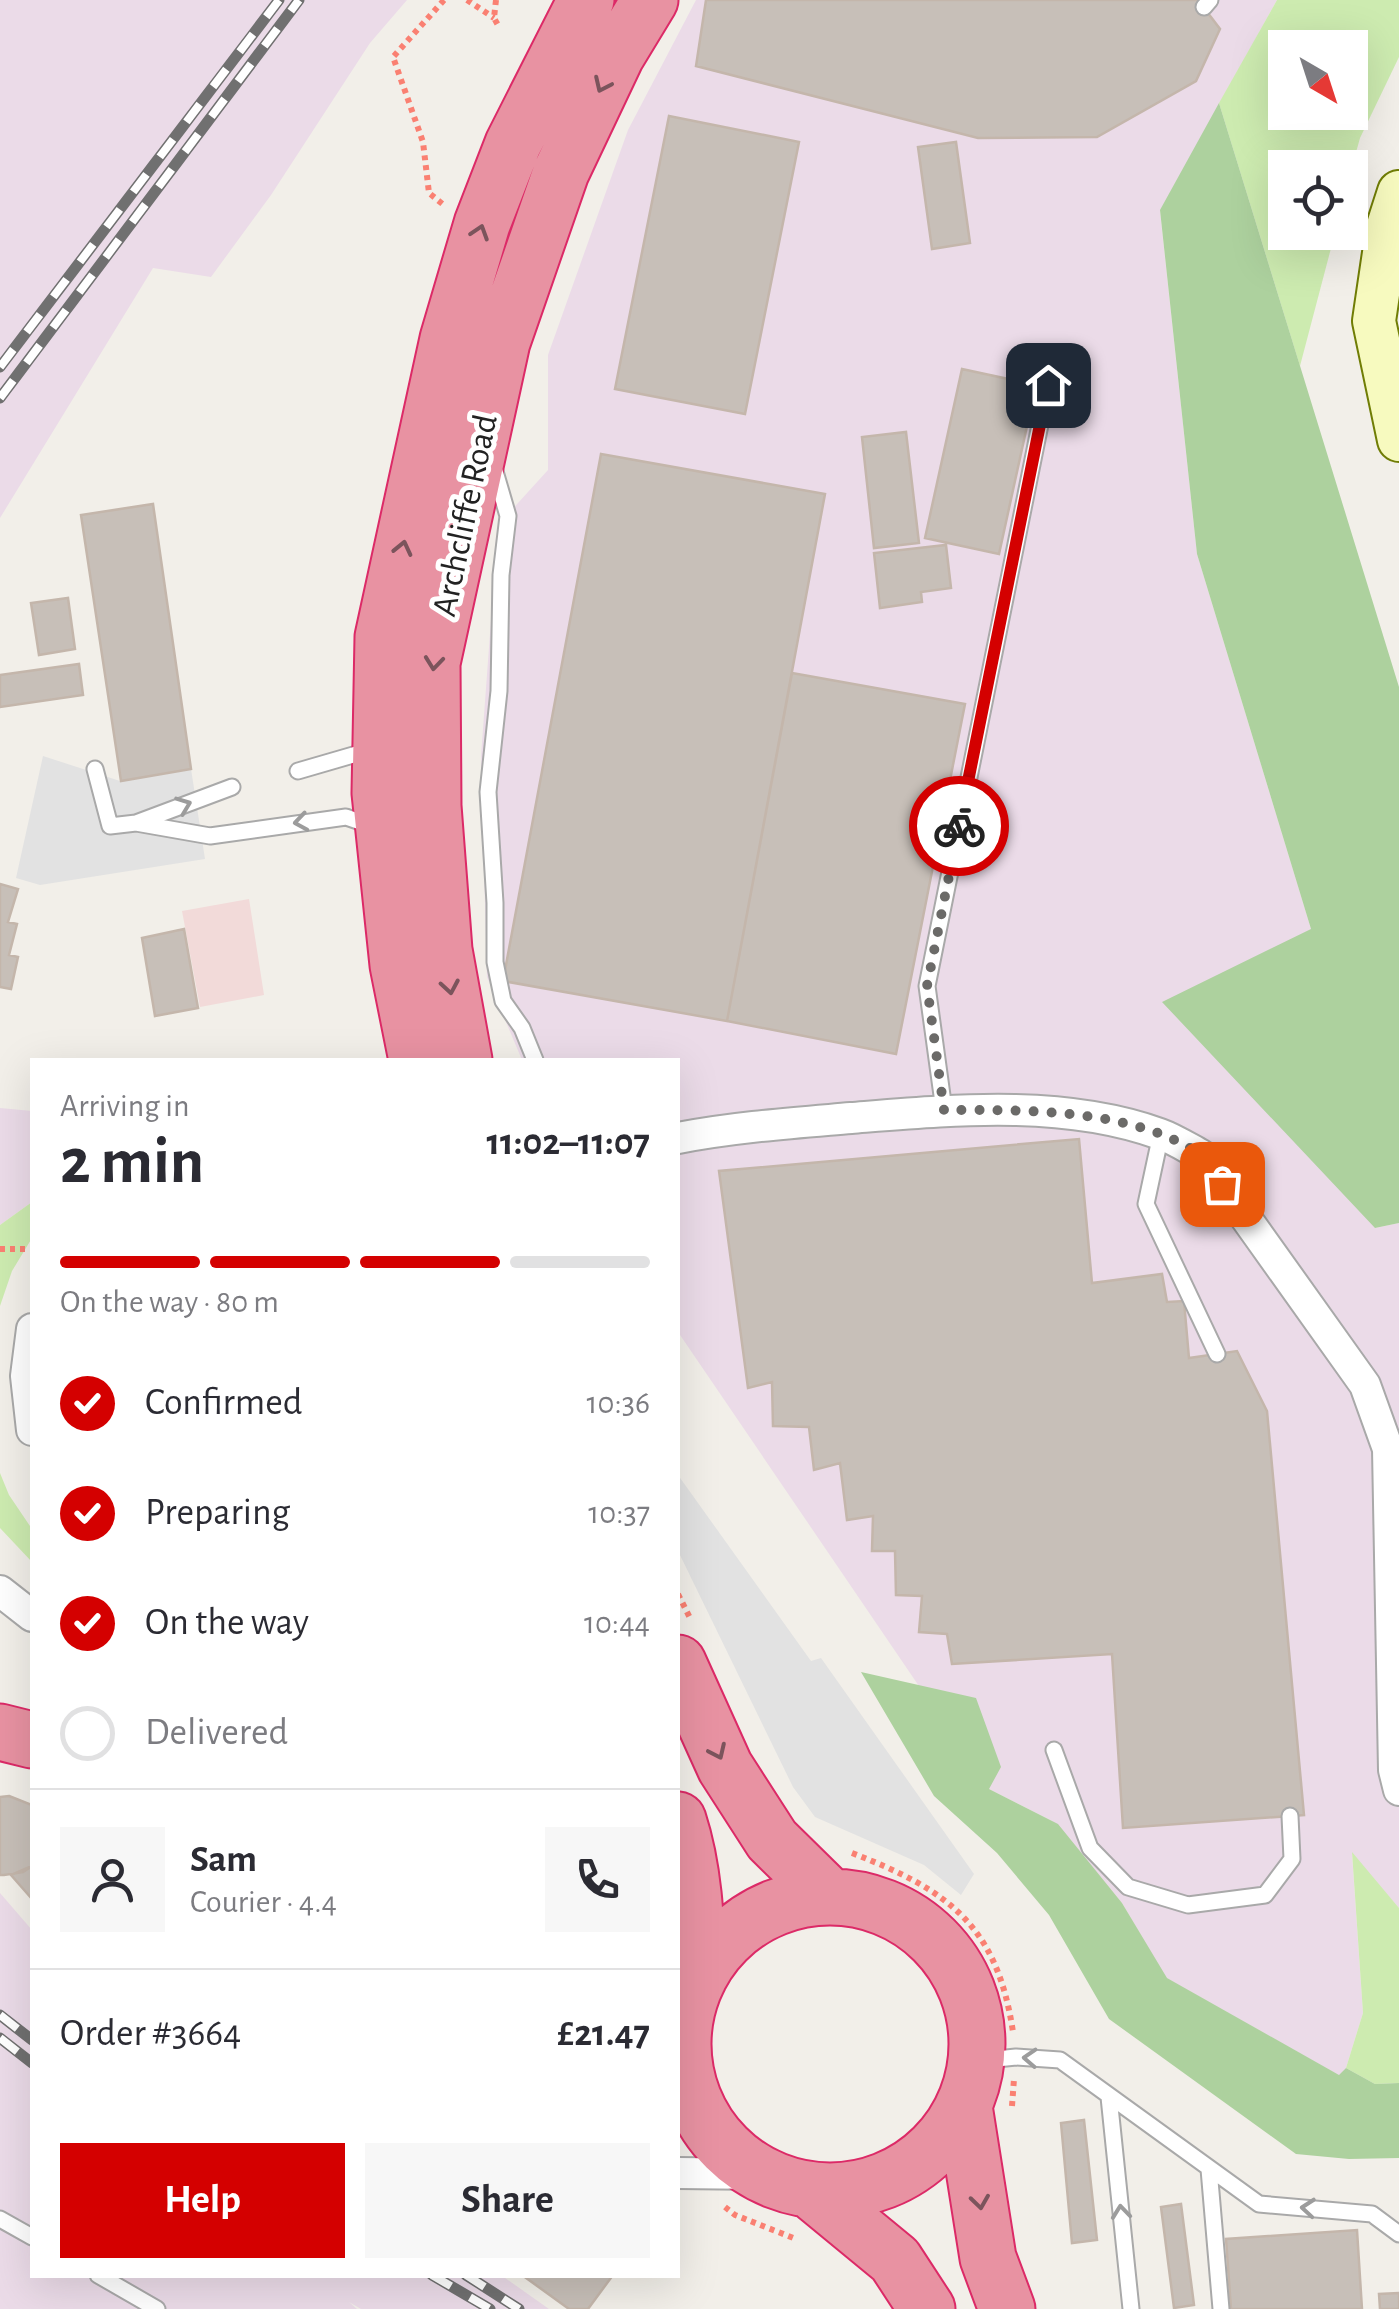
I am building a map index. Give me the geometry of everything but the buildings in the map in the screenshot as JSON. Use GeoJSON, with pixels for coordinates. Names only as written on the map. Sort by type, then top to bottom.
{"type":"FeatureCollection","features":[{"type":"Feature","properties":{"kind":"highway","name":"Archcliffe Road"},"geometry":{"type":"LineString","coordinates":[[417,1058],[398,965],[380,792],[383,637],[448,339],[482,224],[513,144],[586,0]]}},
{"type":"Feature","properties":{"kind":"highway","name":"Archcliffe Road"},"geometry":{"type":"LineString","coordinates":[[464,1058],[444,950],[433,806],[432,663],[502,342],[561,172],[616,56],[650,0]]}},
{"type":"Feature","properties":{"kind":"highway"},"geometry":{"type":"LineString","coordinates":[[686,1646],[725,1768],[772,1840],[839,1874],[861,1899],[917,1924],[941,1945],[959,1971],[972,2000],[992,2086],[988,2258],[1007,2309]]}},
{"type":"Feature","properties":{"kind":"highway"},"geometry":{"type":"LineString","coordinates":[[0,1732],[30,1740]]}},
{"type":"Feature","properties":{"kind":"highway"},"geometry":{"type":"LineString","coordinates":[[680,1826],[688,1852],[696,1914],[684,2045],[684,2092],[732,2154],[786,2182],[895,2260],[927,2309]]}},
{"type":"Feature","properties":{"kind":"highway"},"geometry":{"type":"LineString","coordinates":[[688,1996],[715,1952],[738,1928],[766,1911],[797,1900],[839,1874]]}},
{"type":"Feature","properties":{"kind":"highway"},"geometry":{"type":"LineString","coordinates":[[786,2182],[850,2190],[889,2179],[933,2150],[992,2086]]}},
{"type":"Feature","properties":{"kind":"street"},"geometry":{"type":"LineString","coordinates":[[1399,192],[1388,226],[1374,321],[1399,440]]}},
{"type":"Feature","properties":{"kind":"street"},"geometry":{"type":"LineString","coordinates":[[680,1138],[728,1129],[944,1110],[1009,1110],[1098,1118],[1161,1134],[1201,1155],[1365,1385],[1388,1449],[1394,1770],[1399,1790]]}},
{"type":"Feature","properties":{"kind":"street"},"geometry":{"type":"LineString","coordinates":[[30,1345],[26,1376],[30,1412]]}},
{"type":"Feature","properties":{"kind":"street"},"geometry":{"type":"LineString","coordinates":[[0,1591],[30,1614]]}},
{"type":"Feature","properties":{"kind":"street"},"geometry":{"type":"LineString","coordinates":[[680,2174],[786,2182]]}},
{"type":"Feature","properties":{"kind":"lane"},"geometry":{"type":"LineString","coordinates":[[944,1110],[927,986],[1048,385]]}},
{"type":"Feature","properties":{"kind":"lane"},"geometry":{"type":"LineString","coordinates":[[485,415],[491,461],[508,516],[502,576],[500,691],[488,792],[495,962],[503,1001],[522,1028],[533,1058]]}},
{"type":"Feature","properties":{"kind":"lane"},"geometry":{"type":"LineString","coordinates":[[298,771],[360,753],[383,732]]}},
{"type":"Feature","properties":{"kind":"lane"},"geometry":{"type":"LineString","coordinates":[[95,768],[110,826],[136,823],[232,787]]}},
{"type":"Feature","properties":{"kind":"lane"},"geometry":{"type":"LineString","coordinates":[[136,823],[210,836],[346,817],[372,826],[386,846]]}},
{"type":"Feature","properties":{"kind":"lane"},"geometry":{"type":"LineString","coordinates":[[1161,1134],[1146,1204],[1216,1354]]}},
{"type":"Feature","properties":{"kind":"lane"},"geometry":{"type":"LineString","coordinates":[[1054,1750],[1090,1848],[1128,1887],[1188,1905],[1266,1895],[1292,1859],[1290,1816]]}},
{"type":"Feature","properties":{"kind":"lane"},"geometry":{"type":"LineString","coordinates":[[992,2086],[1060,2060],[1258,2204],[1372,2214],[1399,2234]]}},
{"type":"Feature","properties":{"kind":"lane"},"geometry":{"type":"LineString","coordinates":[[1110,2098],[1131,2309]]}},
{"type":"Feature","properties":{"kind":"lane"},"geometry":{"type":"LineString","coordinates":[[1209,2169],[1221,2309]]}},
{"type":"Feature","properties":{"kind":"lane"},"geometry":{"type":"LineString","coordinates":[[0,2219],[30,2237]]}},
{"type":"Feature","properties":{"kind":"lane"},"geometry":{"type":"LineString","coordinates":[[103,2278],[157,2309]]}},
{"type":"Feature","properties":{"kind":"path"},"geometry":{"type":"LineString","coordinates":[[444,0],[393,57],[423,142],[429,193],[437,202],[482,224]]}},
{"type":"Feature","properties":{"kind":"path"},"geometry":{"type":"LineString","coordinates":[[466,0],[494,18],[499,26]]}},
{"type":"Feature","properties":{"kind":"path"},"geometry":{"type":"LineString","coordinates":[[494,18],[496,0]]}},
{"type":"Feature","properties":{"kind":"path"},"geometry":{"type":"LineString","coordinates":[[0,1250],[30,1249]]}},
{"type":"Feature","properties":{"kind":"path"},"geometry":{"type":"LineString","coordinates":[[680,1607],[686,1646]]}},
{"type":"Feature","properties":{"kind":"path"},"geometry":{"type":"LineString","coordinates":[[839,1874],[898,1871],[934,1890],[960,1912],[995,1962],[1006,1988],[992,2086]]}},
{"type":"Feature","properties":{"kind":"shaded area"},"geometry":{"type":"Polygon","coordinates":[[[0,0],[407,0],[370,43],[271,195],[211,277],[153,268],[0,518],[0,0]]]}},
{"type":"Feature","properties":{"kind":"shaded area"},"geometry":{"type":"Polygon","coordinates":[[[696,0],[1277,0],[1160,211],[1197,554],[1311,929],[1375,1228],[1399,1223],[1399,1908],[1352,1854],[1363,2013],[1340,2076],[1166,1978],[1122,1903],[1052,1821],[989,1789],[680,1335],[680,1058],[521,1058],[487,977],[481,756],[498,525],[548,470],[548,355],[628,130],[696,0]]]}},
{"type":"Feature","properties":{"kind":"shaded area"},"geometry":{"type":"Polygon","coordinates":[[[43,756],[120,781],[191,769],[205,859],[40,885],[16,878],[43,756]]]}},
{"type":"Feature","properties":{"kind":"shaded area"},"geometry":{"type":"Polygon","coordinates":[[[249,899],[264,995],[200,1007],[182,911],[249,899]]]}},
{"type":"Feature","properties":{"kind":"shaded area"},"geometry":{"type":"Polygon","coordinates":[[[0,1108],[30,1111],[30,1203],[0,1225],[0,1108]]]}},
{"type":"Feature","properties":{"kind":"shaded area"},"geometry":{"type":"Polygon","coordinates":[[[680,1478],[811,1661],[821,1658],[974,1874],[961,1895],[924,1865],[815,1817],[793,1787],[680,1555],[680,1478]]]}},
{"type":"Feature","properties":{"kind":"shaded area"},"geometry":{"type":"Polygon","coordinates":[[[0,1893],[30,1928],[30,2278],[505,2278],[549,2309],[361,2309],[349,2302],[357,2309],[0,2309],[0,1893]]]}},
{"type":"Feature","properties":{"kind":"green space"},"geometry":{"type":"Polygon","coordinates":[[[1277,0],[1399,0],[1399,57],[1368,121],[1368,30],[1268,30],[1268,130],[1364,130],[1357,150],[1268,150],[1268,250],[1331,250],[1300,366],[1219,103],[1277,0]]]}},
{"type":"Feature","properties":{"kind":"green space"},"geometry":{"type":"Polygon","coordinates":[[[1219,103],[1399,687],[1399,1223],[1375,1228],[1162,1002],[1311,929],[1197,554],[1160,210],[1219,103]]]}},
{"type":"Feature","properties":{"kind":"green space"},"geometry":{"type":"Polygon","coordinates":[[[30,1203],[30,1241],[12,1271],[0,1306],[0,1225],[30,1203]]]}},
{"type":"Feature","properties":{"kind":"green space"},"geometry":{"type":"Polygon","coordinates":[[[0,1473],[30,1526],[30,1560],[0,1528],[0,1473]]]}},
{"type":"Feature","properties":{"kind":"green space"},"geometry":{"type":"Polygon","coordinates":[[[861,1672],[976,1698],[1001,1767],[989,1789],[1058,1824],[1122,1903],[1167,1978],[1339,2075],[1346,2068],[1375,2084],[1399,2083],[1399,2158],[1296,2154],[1109,2019],[1049,1915],[997,1853],[934,1796],[861,1672]]]}},
{"type":"Feature","properties":{"kind":"green space"},"geometry":{"type":"Polygon","coordinates":[[[1352,1852],[1399,1908],[1399,2083],[1375,2084],[1346,2068],[1363,2013],[1352,1852]]]}},
{"type":"Feature","properties":{"kind":"railway"},"geometry":{"type":"LineString","coordinates":[[0,367],[279,0]]}},
{"type":"Feature","properties":{"kind":"railway"},"geometry":{"type":"LineString","coordinates":[[0,398],[299,0]]}},
{"type":"Feature","properties":{"kind":"railway"},"geometry":{"type":"LineString","coordinates":[[0,2015],[30,2038]]}},
{"type":"Feature","properties":{"kind":"railway"},"geometry":{"type":"LineString","coordinates":[[0,2038],[30,2061]]}},
{"type":"Feature","properties":{"kind":"railway"},"geometry":{"type":"LineString","coordinates":[[437,2278],[490,2309]]}},
{"type":"Feature","properties":{"kind":"railway"},"geometry":{"type":"LineString","coordinates":[[471,2278],[519,2309]]}},
{"type":"Feature","properties":{"kind":"way so far"},"geometry":{"type":"LineString","coordinates":[[959,826],[927,986],[944,1110],[1009,1110],[1098,1118],[1161,1134],[1201,1155],[1222,1184]]}},
{"type":"Feature","properties":{"kind":"route"},"geometry":{"type":"LineString","coordinates":[[959,826],[1048,385]]}}]}
